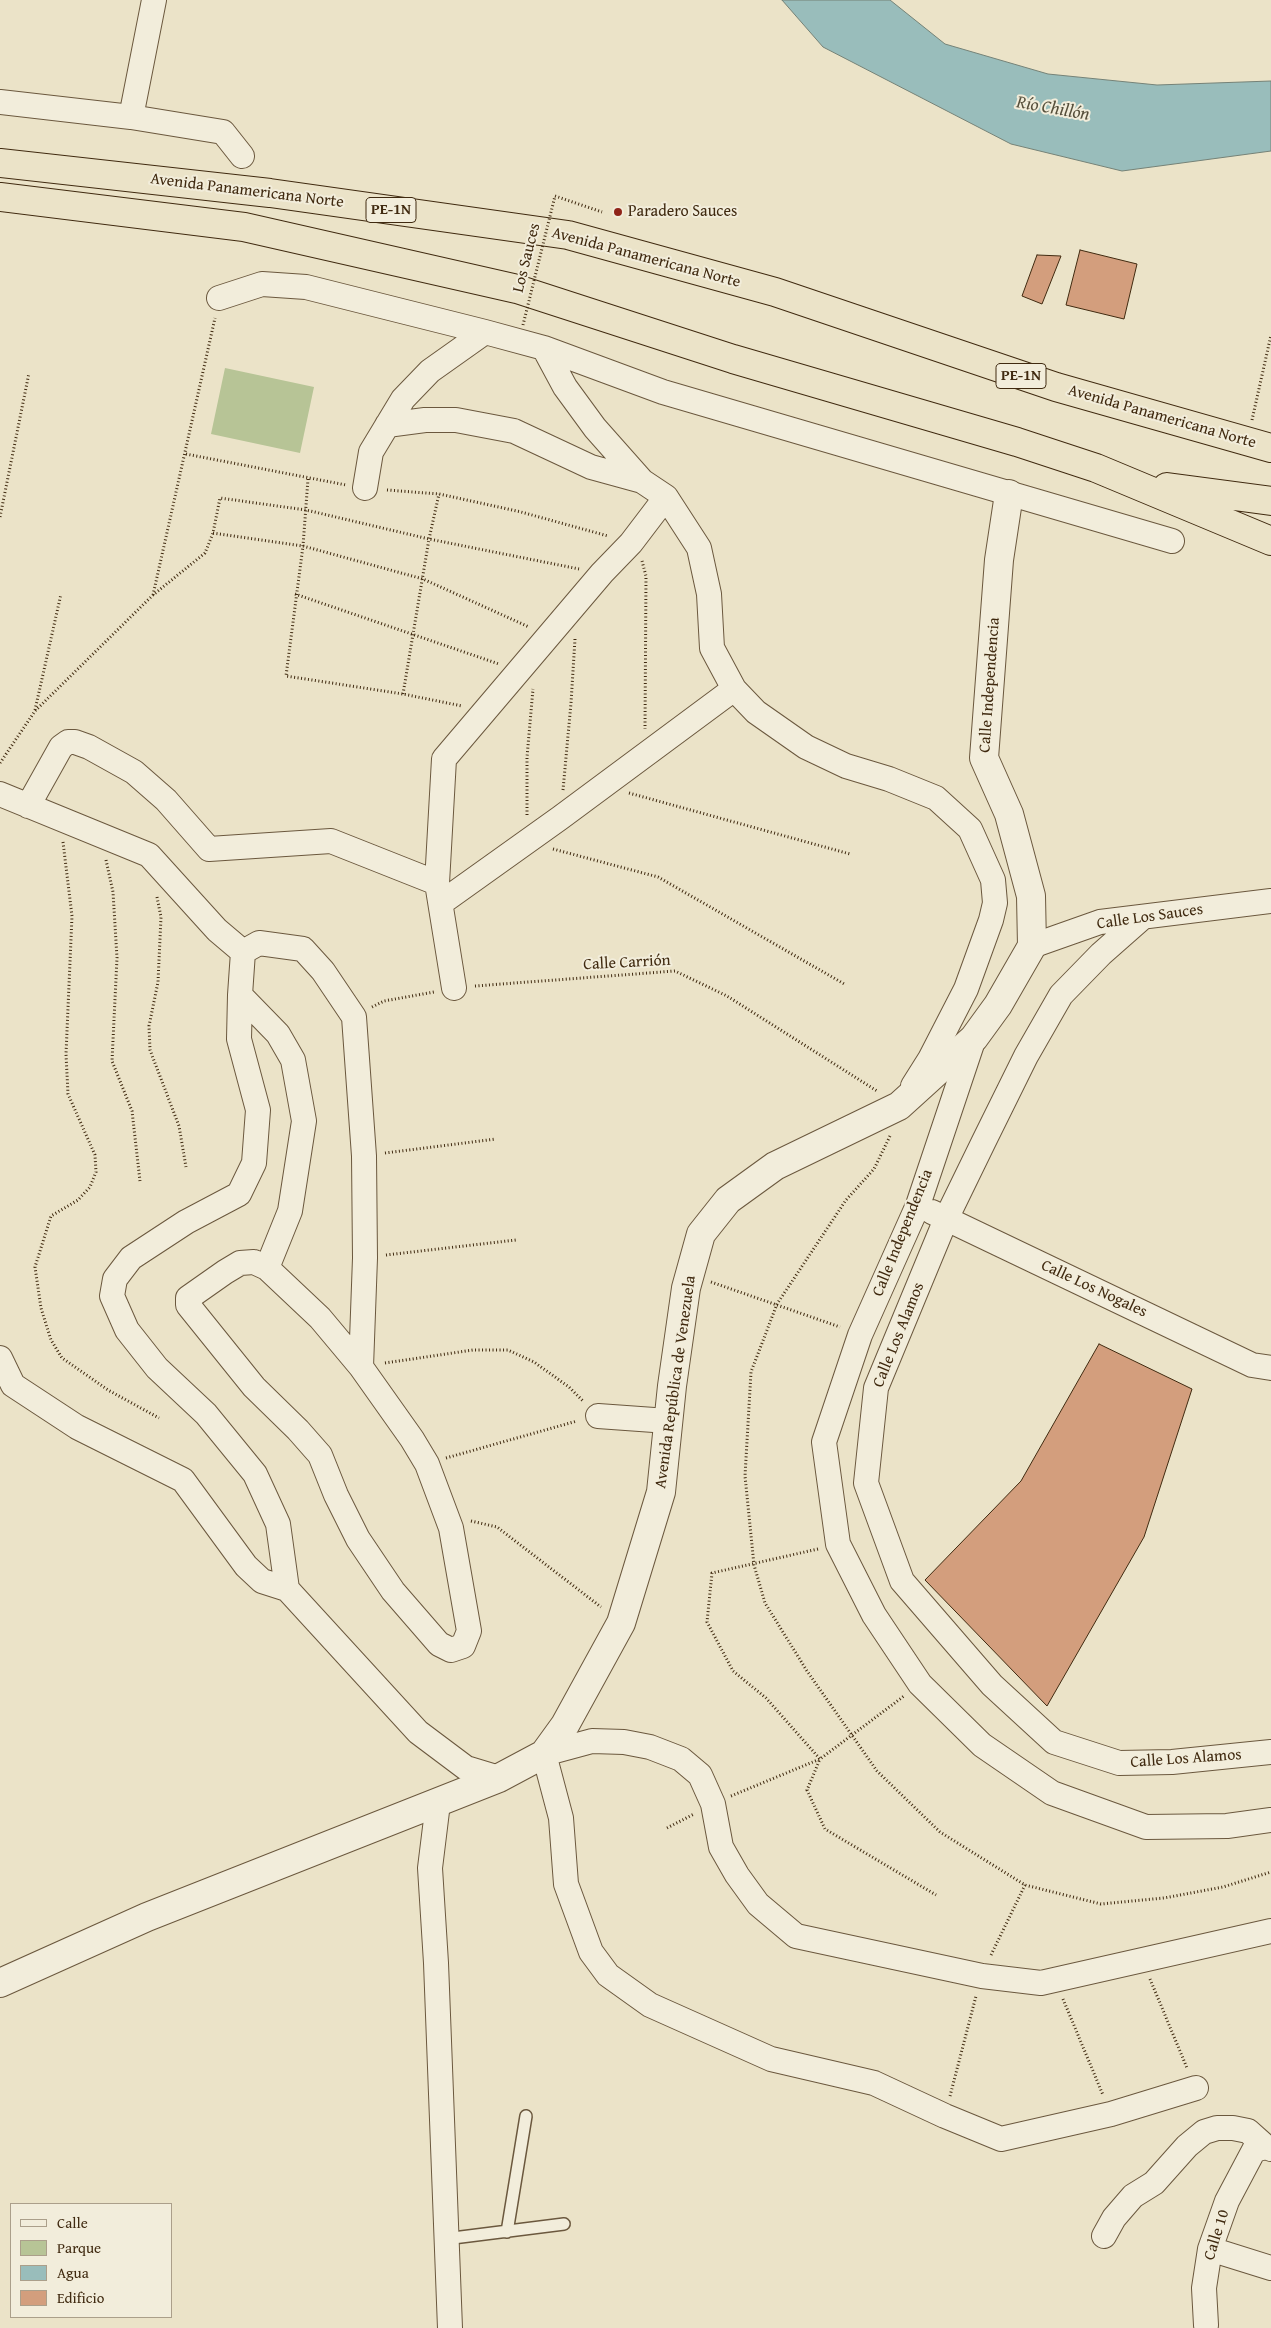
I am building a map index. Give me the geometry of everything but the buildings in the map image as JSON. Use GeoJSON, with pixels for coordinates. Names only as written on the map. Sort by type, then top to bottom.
{"type":"FeatureCollection","features":[{"type":"Feature","properties":{"kind":"highway","name":"Avenida Panamericana Norte"},"geometry":{"type":"LineString","coordinates":[[0,163],[270,193],[568,235],[775,292],[1056,387],[1259,444]]}},
{"type":"Feature","properties":{"kind":"highway"},"geometry":{"type":"LineString","coordinates":[[0,197],[244,227],[517,289],[733,359],[1017,442],[1096,468],[1271,541]]}},
{"type":"Feature","properties":{"kind":"highway"},"geometry":{"type":"LineString","coordinates":[[1134,483],[1271,501]]}},
{"type":"Feature","properties":{"kind":"street"},"geometry":{"type":"LineString","coordinates":[[131,117],[154,0]]}},
{"type":"Feature","properties":{"kind":"street"},"geometry":{"type":"LineString","coordinates":[[0,102],[131,117],[223,132],[242,156]]}},
{"type":"Feature","properties":{"kind":"street"},"geometry":{"type":"LineString","coordinates":[[219,298],[262,284],[306,287],[485,332],[544,348],[663,392],[1172,542]]}},
{"type":"Feature","properties":{"kind":"street"},"geometry":{"type":"LineString","coordinates":[[365,488],[371,452],[403,399],[430,371],[485,332]]}},
{"type":"Feature","properties":{"kind":"street"},"geometry":{"type":"LineString","coordinates":[[544,348],[565,387],[595,428],[642,481],[666,496],[699,548],[709,594],[712,648],[734,689],[756,712],[806,747],[846,766],[889,779],[936,798],[970,829],[993,880],[995,903],[991,920],[966,989],[930,1059],[900,1106]]}},
{"type":"Feature","properties":{"kind":"street"},"geometry":{"type":"LineString","coordinates":[[387,425],[425,420],[456,420],[514,431],[591,468],[642,481]]}},
{"type":"Feature","properties":{"kind":"street","name":"Calle Independencia"},"geometry":{"type":"LineString","coordinates":[[1009,494],[999,560],[984,758],[1009,814],[1031,896],[1032,946],[998,1005],[974,1038],[918,1205],[860,1335],[824,1442],[838,1544],[874,1615],[920,1684],[982,1745],[1052,1793],[1146,1827],[1227,1826],[1271,1820]]}},
{"type":"Feature","properties":{"kind":"street"},"geometry":{"type":"LineString","coordinates":[[454,988],[439,893],[442,765],[444,759],[602,573],[631,543],[666,496]]}},
{"type":"Feature","properties":{"kind":"street"},"geometry":{"type":"LineString","coordinates":[[439,893],[527,842],[734,689]]}},
{"type":"Feature","properties":{"kind":"street"},"geometry":{"type":"LineString","coordinates":[[28,806],[61,747],[68,742],[75,742],[89,747],[134,772],[166,800],[209,849],[331,841],[439,893]]}},
{"type":"Feature","properties":{"kind":"street"},"geometry":{"type":"LineString","coordinates":[[0,794],[149,855],[217,930],[243,952]]}},
{"type":"Feature","properties":{"kind":"street","name":"Calle Los Sauces"},"geometry":{"type":"LineString","coordinates":[[1032,946],[1100,922],[1271,901]]}},
{"type":"Feature","properties":{"kind":"street","name":"Calle Los Alamos"},"geometry":{"type":"LineString","coordinates":[[1142,917],[1100,954],[1061,995],[1026,1056],[946,1219],[876,1388],[866,1483],[902,1581],[992,1685],[1054,1742],[1119,1763],[1172,1762],[1271,1752]]}},
{"type":"Feature","properties":{"kind":"street"},"geometry":{"type":"LineString","coordinates":[[243,952],[259,943],[303,949],[323,971],[354,1017],[364,1156],[365,1258],[361,1367]]}},
{"type":"Feature","properties":{"kind":"street"},"geometry":{"type":"LineString","coordinates":[[243,952],[239,1039],[258,1110],[254,1162],[239,1194],[186,1222],[131,1258],[115,1279],[112,1296],[127,1330],[157,1368],[206,1414],[255,1474],[278,1524],[287,1589]]}},
{"type":"Feature","properties":{"kind":"street"},"geometry":{"type":"LineString","coordinates":[[240,996],[278,1034],[293,1060],[304,1121],[290,1211],[267,1268]]}},
{"type":"Feature","properties":{"kind":"street","name":"Avenida República de Venezuela"},"geometry":{"type":"LineString","coordinates":[[544,1754],[565,1725],[621,1623],[661,1492],[668,1421],[686,1288],[701,1234],[728,1200],[774,1166],[900,1106],[974,1038]]}},
{"type":"Feature","properties":{"kind":"street","name":"Calle Los Nogales"},"geometry":{"type":"LineString","coordinates":[[918,1205],[1252,1364],[1271,1368]]}},
{"type":"Feature","properties":{"kind":"street"},"geometry":{"type":"LineString","coordinates":[[254,1262],[267,1268],[320,1318],[361,1367],[412,1439],[426,1464],[447,1516],[469,1631],[463,1646],[451,1650],[439,1644],[393,1591],[358,1539],[336,1495],[320,1455],[298,1430],[254,1387],[188,1306],[188,1298],[240,1263],[254,1262]]}},
{"type":"Feature","properties":{"kind":"street"},"geometry":{"type":"LineString","coordinates":[[0,1358],[13,1385],[77,1427],[183,1480],[246,1566],[262,1581],[287,1589],[418,1732],[466,1768],[499,1778]]}},
{"type":"Feature","properties":{"kind":"street"},"geometry":{"type":"LineString","coordinates":[[598,1416],[668,1421]]}},
{"type":"Feature","properties":{"kind":"street"},"geometry":{"type":"LineString","coordinates":[[0,1983],[147,1917],[499,1778],[544,1754],[592,1741],[624,1742],[650,1747],[681,1759],[700,1775],[713,1804],[721,1847],[737,1876],[758,1904],[796,1936],[982,1976],[1041,1983],[1271,1932]]}},
{"type":"Feature","properties":{"kind":"street"},"geometry":{"type":"LineString","coordinates":[[544,1754],[560,1818],[566,1884],[591,1952],[608,1975],[650,2005],[771,2059],[874,2083],[945,2116],[1001,2138],[1111,2114],[1196,2088]]}},
{"type":"Feature","properties":{"kind":"street"},"geometry":{"type":"LineString","coordinates":[[438,1803],[430,1868],[436,1963],[445,2239],[450,2328]]}},
{"type":"Feature","properties":{"kind":"street"},"geometry":{"type":"LineString","coordinates":[[1104,2236],[1114,2218],[1133,2196],[1154,2183],[1187,2146],[1204,2132],[1217,2128],[1233,2128],[1248,2131],[1263,2149]]}},
{"type":"Feature","properties":{"kind":"street","name":"Calle 10"},"geometry":{"type":"LineString","coordinates":[[1206,2325],[1204,2288],[1210,2249],[1227,2201],[1263,2149]]}},
{"type":"Feature","properties":{"kind":"street"},"geometry":{"type":"LineString","coordinates":[[1210,2249],[1271,2268]]}},
{"type":"Feature","properties":{"kind":"lane"},"geometry":{"type":"LineString","coordinates":[[507,2232],[526,2116]]}},
{"type":"Feature","properties":{"kind":"lane"},"geometry":{"type":"LineString","coordinates":[[445,2239],[564,2224]]}},
{"type":"Feature","properties":{"kind":"path","name":"Los Sauces"},"geometry":{"type":"LineString","coordinates":[[523,325],[555,196],[602,212]]}},
{"type":"Feature","properties":{"kind":"path"},"geometry":{"type":"LineString","coordinates":[[153,596],[186,454],[219,298]]}},
{"type":"Feature","properties":{"kind":"path"},"geometry":{"type":"LineString","coordinates":[[1259,444],[1271,335]]}},
{"type":"Feature","properties":{"kind":"path"},"geometry":{"type":"LineString","coordinates":[[0,517],[29,373]]}},
{"type":"Feature","properties":{"kind":"path"},"geometry":{"type":"LineString","coordinates":[[186,454],[308,479],[365,488],[439,494],[521,512],[631,543],[640,553],[646,576],[645,755]]}},
{"type":"Feature","properties":{"kind":"path"},"geometry":{"type":"LineString","coordinates":[[308,479],[303,546],[295,594],[286,676],[403,694],[486,711]]}},
{"type":"Feature","properties":{"kind":"path"},"geometry":{"type":"LineString","coordinates":[[403,694],[429,539],[439,494]]}},
{"type":"Feature","properties":{"kind":"path"},"geometry":{"type":"LineString","coordinates":[[0,763],[35,711],[153,596],[205,553],[213,533],[220,498],[306,510],[429,539],[602,573]]}},
{"type":"Feature","properties":{"kind":"path"},"geometry":{"type":"LineString","coordinates":[[213,533],[303,546],[423,579],[535,654]]}},
{"type":"Feature","properties":{"kind":"path"},"geometry":{"type":"LineString","coordinates":[[35,711],[61,594]]}},
{"type":"Feature","properties":{"kind":"path"},"geometry":{"type":"LineString","coordinates":[[295,594],[413,635],[535,654]]}},
{"type":"Feature","properties":{"kind":"path"},"geometry":{"type":"LineString","coordinates":[[560,818],[571,703],[576,604]]}},
{"type":"Feature","properties":{"kind":"path"},"geometry":{"type":"LineString","coordinates":[[535,654],[527,756],[527,842],[658,877],[846,985]]}},
{"type":"Feature","properties":{"kind":"path"},"geometry":{"type":"LineString","coordinates":[[603,786],[850,854]]}},
{"type":"Feature","properties":{"kind":"path"},"geometry":{"type":"LineString","coordinates":[[60,819],[72,916],[66,1054],[68,1094],[95,1155],[96,1172],[90,1187],[78,1200],[51,1216],[35,1267],[40,1300],[51,1340],[62,1358],[108,1390],[160,1418]]}},
{"type":"Feature","properties":{"kind":"path"},"geometry":{"type":"LineString","coordinates":[[100,835],[113,892],[117,958],[112,1061],[132,1111],[140,1181]]}},
{"type":"Feature","properties":{"kind":"path"},"geometry":{"type":"LineString","coordinates":[[156,890],[160,926],[158,982],[149,1026],[150,1050],[179,1126],[186,1167]]}},
{"type":"Feature","properties":{"kind":"path","name":"Calle Carrión"},"geometry":{"type":"LineString","coordinates":[[354,1017],[384,1001],[454,988],[675,971],[727,996],[900,1106]]}},
{"type":"Feature","properties":{"kind":"path"},"geometry":{"type":"LineString","coordinates":[[364,1156],[496,1139]]}},
{"type":"Feature","properties":{"kind":"path"},"geometry":{"type":"LineString","coordinates":[[365,1258],[516,1240]]}},
{"type":"Feature","properties":{"kind":"path"},"geometry":{"type":"LineString","coordinates":[[690,1275],[860,1335]]}},
{"type":"Feature","properties":{"kind":"path"},"geometry":{"type":"LineString","coordinates":[[361,1367],[473,1350],[508,1350],[534,1362],[568,1387],[598,1416]]}},
{"type":"Feature","properties":{"kind":"path"},"geometry":{"type":"LineString","coordinates":[[426,1464],[552,1427],[598,1416]]}},
{"type":"Feature","properties":{"kind":"path"},"geometry":{"type":"LineString","coordinates":[[447,1516],[497,1527],[564,1576],[621,1623]]}},
{"type":"Feature","properties":{"kind":"path"},"geometry":{"type":"LineString","coordinates":[[820,1759],[766,1698],[733,1670],[707,1622],[712,1573],[838,1544]]}},
{"type":"Feature","properties":{"kind":"path"},"geometry":{"type":"LineString","coordinates":[[667,1828],[713,1804],[820,1759],[852,1733],[920,1684]]}},
{"type":"Feature","properties":{"kind":"path"},"geometry":{"type":"LineString","coordinates":[[820,1759],[807,1790],[825,1829],[936,1895]]}},
{"type":"Feature","properties":{"kind":"path"},"geometry":{"type":"LineString","coordinates":[[1142,1960],[1196,2088]]}},
{"type":"Feature","properties":{"kind":"path"},"geometry":{"type":"LineString","coordinates":[[1055,1980],[1111,2114]]}},
{"type":"Feature","properties":{"kind":"green space"},"geometry":{"type":"Polygon","coordinates":[[[225,368],[314,387],[300,453],[211,434],[225,368]]]}},
{"type":"Feature","properties":{"kind":"water","name":"Río Chillón"},"geometry":{"type":"Polygon","coordinates":[[[782,0],[890,0],[945,44],[1048,74],[1157,85],[1271,81],[1271,151],[1122,171],[1011,144],[823,47],[782,0]]]}},
{"type":"Feature","properties":{"kind":"place","name":"Paradero Sauces"},"geometry":{"type":"Point","coordinates":[618,212]}}]}
